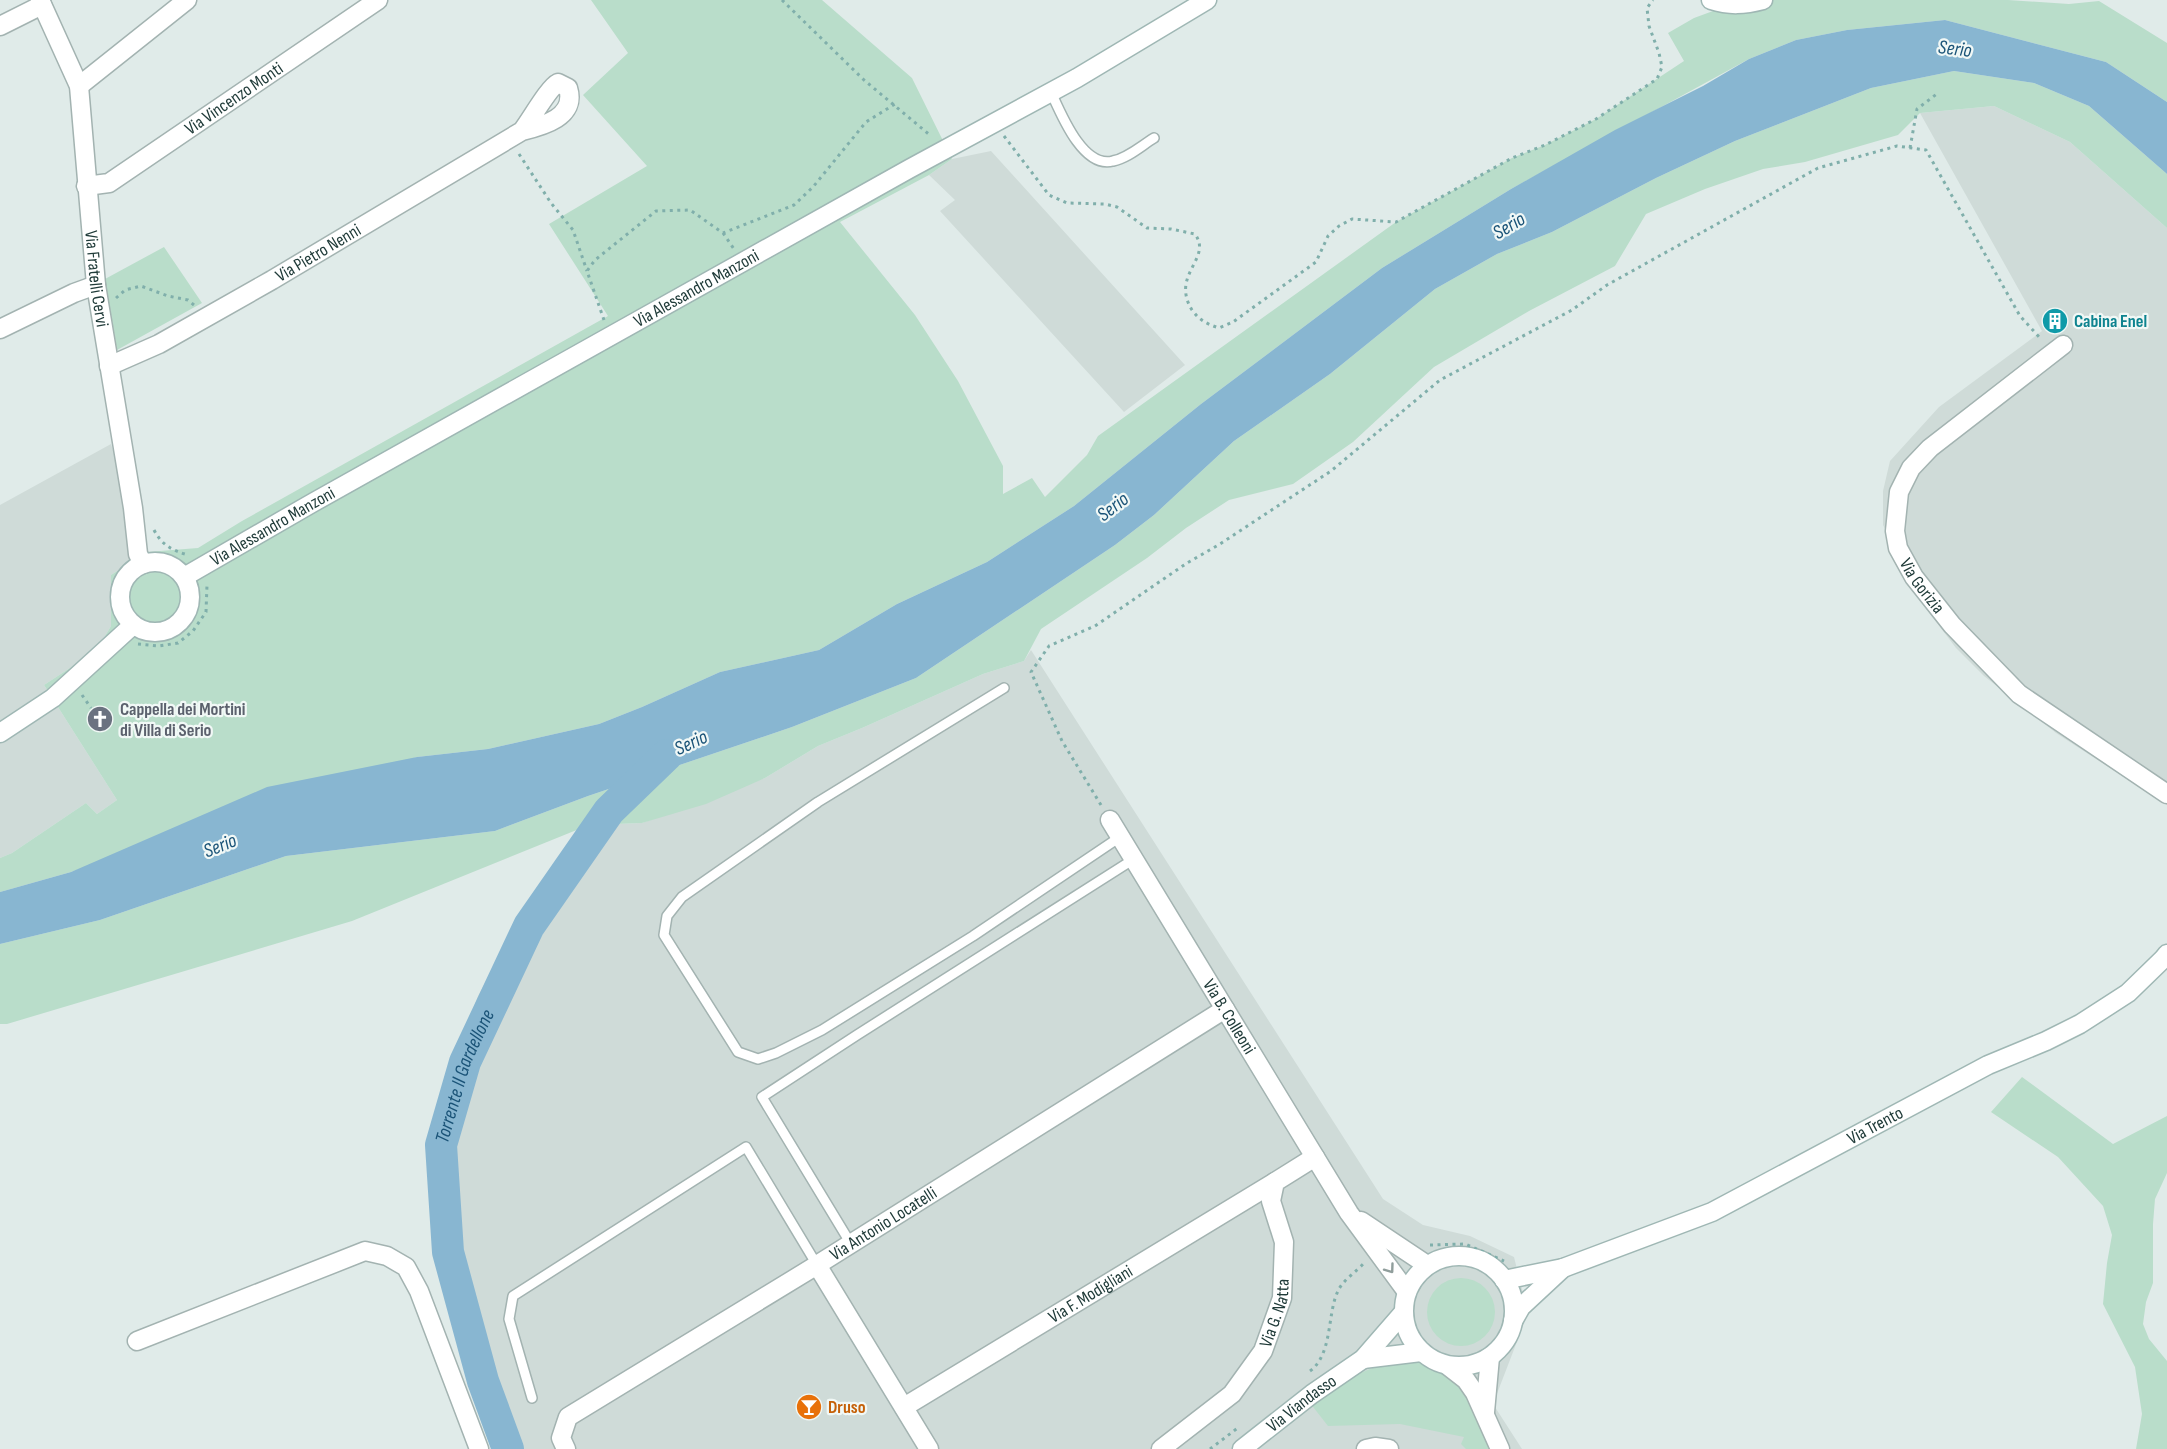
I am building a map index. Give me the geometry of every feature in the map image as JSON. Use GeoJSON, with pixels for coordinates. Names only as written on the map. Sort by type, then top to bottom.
{"type":"FeatureCollection","features":[{"type":"Feature","properties":{"kind":"street"},"geometry":{"type":"LineString","coordinates":[[79,86],[187,0]]}},
{"type":"Feature","properties":{"kind":"street","name":"Via Vincenzo Monti"},"geometry":{"type":"LineString","coordinates":[[86,186],[109,183],[378,0]]}},
{"type":"Feature","properties":{"kind":"street","name":"Via Alessandro Manzoni"},"geometry":{"type":"LineString","coordinates":[[184,576],[436,433],[1051,92],[1207,0]]}},
{"type":"Feature","properties":{"kind":"street"},"geometry":{"type":"LineString","coordinates":[[1711,0],[1741,6],[1763,0]]}},
{"type":"Feature","properties":{"kind":"street"},"geometry":{"type":"LineString","coordinates":[[0,26],[41,2]]}},
{"type":"Feature","properties":{"kind":"street","name":"Via Fratelli Cervi"},"geometry":{"type":"LineString","coordinates":[[41,2],[79,86],[96,285],[133,508],[138,555],[143,564]]}},
{"type":"Feature","properties":{"kind":"street","name":"Via Pietro Nenni"},"geometry":{"type":"LineString","coordinates":[[109,366],[159,344],[205,318],[516,135]]}},
{"type":"Feature","properties":{"kind":"street"},"geometry":{"type":"LineString","coordinates":[[0,329],[74,293],[96,285]]}},
{"type":"Feature","properties":{"kind":"street","name":"Via Gorizia"},"geometry":{"type":"LineString","coordinates":[[2058,349],[1930,448],[1911,468],[1899,492],[1895,531],[1898,548],[1914,578],[1952,625],[2019,694],[2167,794]]}},
{"type":"Feature","properties":{"kind":"street"},"geometry":{"type":"LineString","coordinates":[[0,734],[53,698],[135,634],[143,631],[165,632],[176,627],[184,619],[191,598],[184,576],[173,566],[158,562],[143,564],[128,574],[120,592],[122,610],[135,634]]}},
{"type":"Feature","properties":{"kind":"street","name":"Via B. Colleoni"},"geometry":{"type":"LineString","coordinates":[[1110,820],[1349,1213],[1407,1292]]}},
{"type":"Feature","properties":{"kind":"street","name":"Via Trento"},"geometry":{"type":"LineString","coordinates":[[1504,1280],[1563,1268],[1712,1212],[1988,1065],[2080,1024],[2128,993],[2167,954]]}},
{"type":"Feature","properties":{"kind":"street","name":"Via Antonio Locatelli"},"geometry":{"type":"LineString","coordinates":[[566,1449],[561,1438],[568,1417],[851,1244],[1225,1009]]}},
{"type":"Feature","properties":{"kind":"street"},"geometry":{"type":"LineString","coordinates":[[1275,1182],[1315,1157]]}},
{"type":"Feature","properties":{"kind":"street","name":"Via F. Modigliani"},"geometry":{"type":"LineString","coordinates":[[903,1407],[1275,1182]]}},
{"type":"Feature","properties":{"kind":"street","name":"Via G. Natta"},"geometry":{"type":"LineString","coordinates":[[1161,1449],[1232,1394],[1263,1351],[1282,1298],[1284,1242],[1271,1201],[1275,1182]]}},
{"type":"Feature","properties":{"kind":"street","name":"Via B. Colleoni"},"geometry":{"type":"LineString","coordinates":[[1349,1213],[1427,1265]]}},
{"type":"Feature","properties":{"kind":"street"},"geometry":{"type":"LineString","coordinates":[[137,1341],[365,1251],[387,1256],[406,1267],[419,1291],[479,1449]]}},
{"type":"Feature","properties":{"kind":"street"},"geometry":{"type":"LineString","coordinates":[[1448,1366],[1477,1364],[1490,1357],[1509,1335],[1513,1321],[1514,1307],[1511,1293],[1504,1280],[1492,1267],[1477,1259],[1451,1257],[1427,1265],[1415,1277],[1407,1292],[1403,1313],[1406,1328],[1412,1341],[1421,1352],[1434,1361],[1448,1366],[1466,1380],[1475,1394],[1500,1449]]}},
{"type":"Feature","properties":{"kind":"street"},"geometry":{"type":"LineString","coordinates":[[817,1265],[929,1449]]}},
{"type":"Feature","properties":{"kind":"street","name":"Via Trento"},"geometry":{"type":"LineString","coordinates":[[1513,1321],[1521,1307],[1563,1268]]}},
{"type":"Feature","properties":{"kind":"street","name":"Via Viandasso"},"geometry":{"type":"LineString","coordinates":[[1242,1449],[1312,1394],[1363,1359],[1403,1313]]}},
{"type":"Feature","properties":{"kind":"street","name":"Via Viandasso"},"geometry":{"type":"LineString","coordinates":[[1363,1359],[1421,1352]]}},
{"type":"Feature","properties":{"kind":"street"},"geometry":{"type":"LineString","coordinates":[[1485,1417],[1490,1357]]}},
{"type":"Feature","properties":{"kind":"street"},"geometry":{"type":"LineString","coordinates":[[1366,1449],[1375,1447],[1389,1449]]}},
{"type":"Feature","properties":{"kind":"lane"},"geometry":{"type":"LineString","coordinates":[[1051,92],[1065,122],[1081,147],[1099,162],[1112,162],[1126,156],[1154,138]]}},
{"type":"Feature","properties":{"kind":"lane"},"geometry":{"type":"LineString","coordinates":[[1004,688],[818,802],[682,897],[667,916],[664,935],[738,1052],[758,1059],[776,1053],[822,1030],[973,936],[1120,837]]}},
{"type":"Feature","properties":{"kind":"lane"},"geometry":{"type":"LineString","coordinates":[[851,1244],[762,1097],[1134,859]]}},
{"type":"Feature","properties":{"kind":"lane"},"geometry":{"type":"LineString","coordinates":[[532,1398],[509,1320],[513,1296],[746,1147],[817,1265]]}},
{"type":"Feature","properties":{"kind":"path"},"geometry":{"type":"LineString","coordinates":[[782,0],[864,80],[895,104],[936,142]]}},
{"type":"Feature","properties":{"kind":"path"},"geometry":{"type":"LineString","coordinates":[[994,123],[1049,195],[1067,203],[1105,204],[1117,207],[1147,228],[1195,234],[1201,241],[1200,249],[1184,292],[1198,318],[1219,328],[1233,322],[1316,262],[1328,236],[1339,226],[1352,219],[1396,222],[1512,158],[1596,120],[1657,79],[1662,68],[1649,26],[1647,8],[1653,0]]}},
{"type":"Feature","properties":{"kind":"path"},"geometry":{"type":"LineString","coordinates":[[1910,148],[1917,110],[1938,93]]}},
{"type":"Feature","properties":{"kind":"path"},"geometry":{"type":"LineString","coordinates":[[723,233],[794,206],[813,187],[866,122],[895,104]]}},
{"type":"Feature","properties":{"kind":"path"},"geometry":{"type":"LineString","coordinates":[[516,135],[551,203],[573,230],[605,326]]}},
{"type":"Feature","properties":{"kind":"path"},"geometry":{"type":"LineString","coordinates":[[1110,820],[1062,741],[1030,672],[1049,646],[1095,626],[1187,563],[1331,471],[1440,380],[1572,310],[1607,285],[1775,194],[1818,168],[1897,146],[1926,150],[2020,316],[2058,349]]}},
{"type":"Feature","properties":{"kind":"path"},"geometry":{"type":"LineString","coordinates":[[587,271],[595,260],[656,211],[690,210],[723,233],[736,253]]}},
{"type":"Feature","properties":{"kind":"path"},"geometry":{"type":"LineString","coordinates":[[101,305],[110,303],[125,290],[141,285],[168,296],[188,300],[205,318]]}},
{"type":"Feature","properties":{"kind":"path"},"geometry":{"type":"LineString","coordinates":[[150,523],[161,542],[172,550],[189,555]]}},
{"type":"Feature","properties":{"kind":"path"},"geometry":{"type":"LineString","coordinates":[[135,634],[159,646],[178,643],[193,631],[206,612],[206,585],[214,579]]}},
{"type":"Feature","properties":{"kind":"path"},"geometry":{"type":"LineString","coordinates":[[80,692],[91,708]]}},
{"type":"Feature","properties":{"kind":"path"},"geometry":{"type":"LineString","coordinates":[[1425,1244],[1435,1246],[1466,1244],[1501,1261],[1510,1261]]}},
{"type":"Feature","properties":{"kind":"path"},"geometry":{"type":"LineString","coordinates":[[1306,1375],[1315,1368],[1326,1345],[1338,1290],[1377,1250]]}},
{"type":"Feature","properties":{"kind":"path"},"geometry":{"type":"LineString","coordinates":[[1210,1449],[1245,1422]]}},
{"type":"Feature","properties":{"kind":"shaded area"},"geometry":{"type":"Polygon","coordinates":[[[1994,106],[2070,142],[2167,228],[2167,805],[2056,733],[1984,676],[1956,648],[1918,598],[1883,525],[1883,491],[1890,461],[1939,407],[2042,331],[1920,113],[1994,106]]]}},
{"type":"Feature","properties":{"kind":"shaded area"},"geometry":{"type":"Polygon","coordinates":[[[991,151],[1185,365],[1124,412],[940,211],[955,200],[929,175],[952,159],[991,151]]]}},
{"type":"Feature","properties":{"kind":"shaded area"},"geometry":{"type":"Polygon","coordinates":[[[111,444],[147,552],[111,575],[111,626],[96,651],[44,685],[117,800],[97,814],[86,803],[12,853],[0,858],[0,505],[111,444]]]}},
{"type":"Feature","properties":{"kind":"shaded area"},"geometry":{"type":"Polygon","coordinates":[[[1031,650],[1383,1199],[1423,1225],[1470,1236],[1514,1257],[1528,1313],[1493,1404],[1522,1449],[508,1449],[489,1403],[456,1299],[435,1169],[441,1096],[478,996],[530,898],[590,825],[642,823],[765,778],[818,746],[983,674],[1024,661],[1031,650]]]}},
{"type":"Feature","properties":{"kind":"green space"},"geometry":{"type":"Polygon","coordinates":[[[591,0],[822,0],[912,78],[952,159],[929,175],[840,222],[915,315],[958,381],[1003,466],[1003,494],[1032,478],[1045,497],[1087,455],[1098,436],[1396,222],[1512,158],[1545,145],[1596,119],[1684,61],[1668,33],[1694,18],[1743,0],[2008,0],[2069,4],[2099,1],[2167,43],[2167,102],[2106,62],[1945,20],[1847,30],[1796,40],[1749,59],[1511,189],[1382,268],[1201,404],[1074,506],[987,562],[897,604],[819,650],[720,672],[599,724],[488,749],[417,757],[71,872],[0,892],[0,858],[12,853],[86,803],[97,814],[117,800],[44,685],[96,651],[111,626],[111,575],[147,552],[198,548],[242,521],[608,316],[549,224],[647,166],[583,95],[628,53],[591,0]]]}},
{"type":"Feature","properties":{"kind":"green space"},"geometry":{"type":"Polygon","coordinates":[[[1954,71],[2034,83],[2089,106],[2167,174],[2167,228],[2070,142],[1994,106],[1920,113],[1898,135],[1805,162],[1763,169],[1705,189],[1646,214],[1615,266],[1529,311],[1434,367],[1353,442],[1293,484],[1229,500],[1186,528],[1147,558],[1041,629],[1024,661],[983,674],[818,746],[765,778],[706,804],[642,823],[589,825],[352,921],[7,1024],[0,1024],[0,944],[100,920],[286,856],[495,831],[588,796],[792,727],[916,678],[1115,545],[1154,515],[1234,441],[1330,374],[1435,289],[1497,254],[1552,232],[1656,178],[1735,141],[1871,88],[1954,71]]]}},
{"type":"Feature","properties":{"kind":"green space"},"geometry":{"type":"Polygon","coordinates":[[[164,247],[202,303],[117,350],[105,279],[164,247]]]}},
{"type":"Feature","properties":{"kind":"green space"},"geometry":{"type":"Polygon","coordinates":[[[2022,1077],[2113,1144],[2167,1116],[2167,1173],[2155,1199],[2153,1283],[2146,1302],[2143,1324],[2149,1339],[2167,1361],[2167,1449],[2136,1449],[2142,1414],[2135,1367],[2103,1304],[2112,1235],[2103,1206],[2058,1157],[1991,1112],[2022,1077]]]}},
{"type":"Feature","properties":{"kind":"green space"},"geometry":{"type":"Polygon","coordinates":[[[1454,1278],[1468,1278],[1480,1283],[1490,1293],[1495,1312],[1490,1331],[1480,1341],[1468,1346],[1454,1346],[1442,1341],[1432,1331],[1427,1319],[1427,1305],[1432,1293],[1442,1283],[1454,1278]]]}},
{"type":"Feature","properties":{"kind":"green space"},"geometry":{"type":"Polygon","coordinates":[[[1404,1359],[1424,1362],[1465,1382],[1490,1449],[1466,1449],[1461,1444],[1464,1437],[1400,1424],[1328,1426],[1310,1403],[1355,1376],[1377,1366],[1404,1359]]]}},
{"type":"Feature","properties":{"kind":"water","name":"Serio"},"geometry":{"type":"Polygon","coordinates":[[[1945,20],[2106,62],[2167,102],[2167,174],[2089,106],[2034,83],[1954,71],[1871,88],[1735,141],[1656,178],[1552,232],[1497,254],[1435,289],[1330,374],[1234,441],[1154,515],[1115,545],[916,678],[792,727],[588,796],[495,831],[286,856],[100,920],[0,944],[0,892],[71,872],[267,787],[417,757],[488,749],[599,724],[720,672],[819,650],[897,604],[987,562],[1074,506],[1201,404],[1382,268],[1511,189],[1615,130],[1703,86],[1749,59],[1796,40],[1847,30],[1945,20]]]}},
{"type":"Feature","properties":{"kind":"waterway","name":"Torrente Il Gardellone"},"geometry":{"type":"LineString","coordinates":[[508,1449],[483,1381],[448,1252],[441,1145],[465,1062],[529,926],[609,811],[667,755]]}},
{"type":"Feature","properties":{"kind":"place","name":"Cabina Enel"},"geometry":{"type":"Point","coordinates":[2055,321]}},
{"type":"Feature","properties":{"kind":"place","name":"Cappella dei Mortini di Villa di Serio"},"geometry":{"type":"Point","coordinates":[100,719]}},
{"type":"Feature","properties":{"kind":"place","name":"Druso"},"geometry":{"type":"Point","coordinates":[809,1407]}}]}
